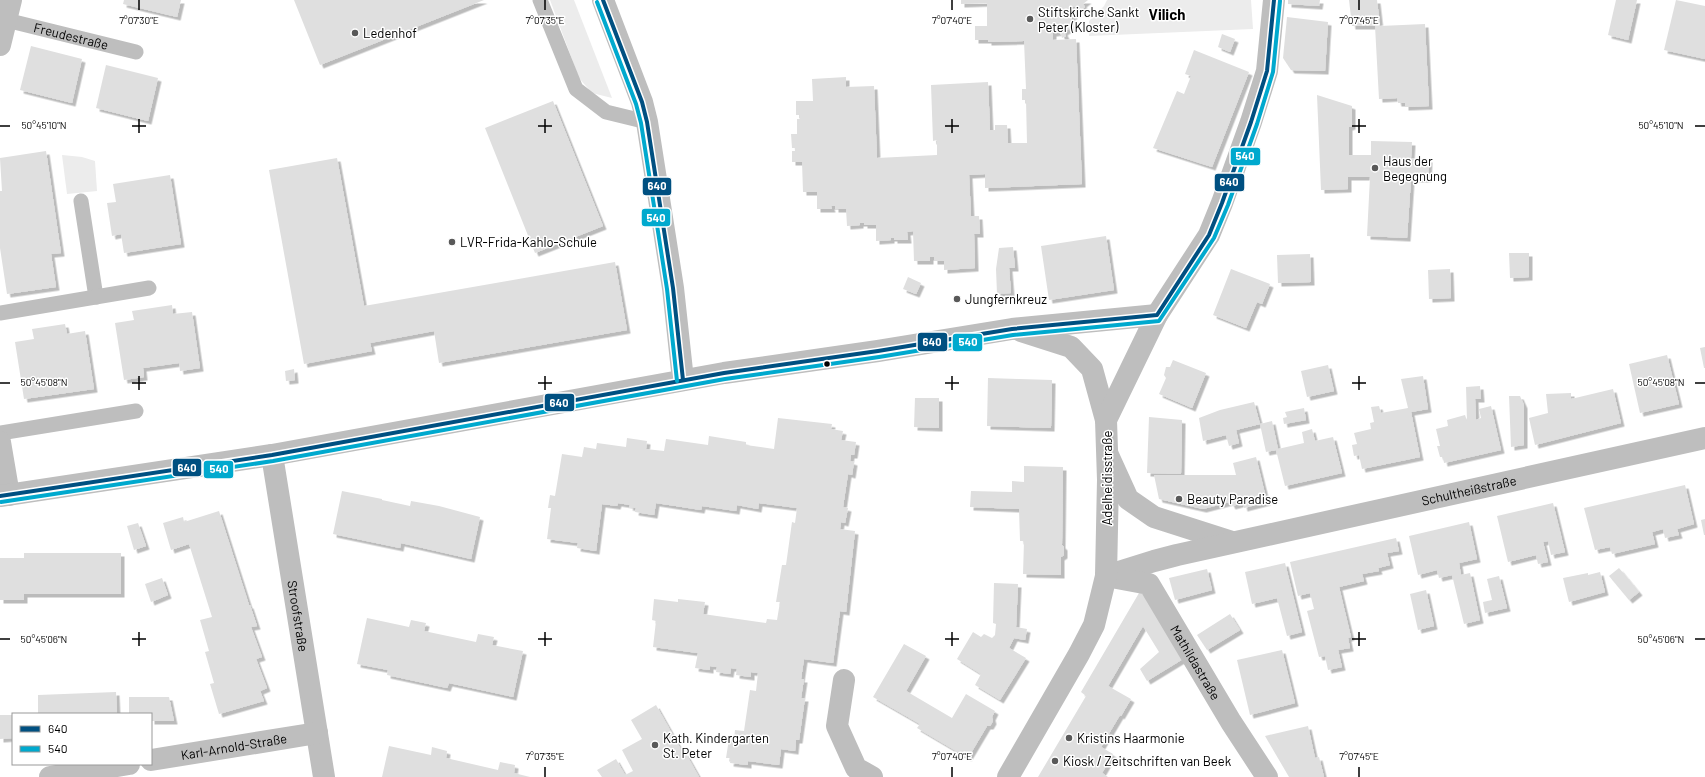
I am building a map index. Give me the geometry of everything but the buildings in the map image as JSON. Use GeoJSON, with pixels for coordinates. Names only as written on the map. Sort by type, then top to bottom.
{"type":"FeatureCollection","features":[{"type":"Feature","properties":{"kind":"street"},"geometry":{"type":"LineString","coordinates":[[603,0],[642,102],[673,288],[683,380]]}},
{"type":"Feature","properties":{"kind":"street","name":"Adelheidisstraße"},"geometry":{"type":"LineString","coordinates":[[1008,777],[1080,654],[1094,625],[1106,576],[1108,455],[1106,420],[1156,315],[1209,235],[1251,122],[1267,71],[1274,0]]}},
{"type":"Feature","properties":{"kind":"street","name":"Freudestraße"},"geometry":{"type":"LineString","coordinates":[[0,45],[8,10]]}},
{"type":"Feature","properties":{"kind":"street"},"geometry":{"type":"LineString","coordinates":[[0,442],[4,496],[272,455],[683,380],[878,351],[1012,329],[1156,315]]}},
{"type":"Feature","properties":{"kind":"street"},"geometry":{"type":"LineString","coordinates":[[1012,329],[1071,347],[1092,369],[1106,420]]}},
{"type":"Feature","properties":{"kind":"street","name":"Schultheißstraße"},"geometry":{"type":"LineString","coordinates":[[1106,576],[1154,561],[1705,438]]}},
{"type":"Feature","properties":{"kind":"street","name":"Stroofstraße"},"geometry":{"type":"LineString","coordinates":[[272,455],[324,777]]}},
{"type":"Feature","properties":{"kind":"street","name":"Schultheißstraße"},"geometry":{"type":"LineString","coordinates":[[1108,455],[1128,499],[1154,518],[1234,543]]}},
{"type":"Feature","properties":{"kind":"street","name":"Mathildastraße"},"geometry":{"type":"LineString","coordinates":[[1106,576],[1150,584],[1231,722],[1266,777]]}},
{"type":"Feature","properties":{"kind":"street"},"geometry":{"type":"LineString","coordinates":[[844,680],[837,726],[856,768],[872,777]]}},
{"type":"Feature","properties":{"kind":"street","name":"Karl-Arnold-Straße"},"geometry":{"type":"LineString","coordinates":[[152,760],[317,733]]}},
{"type":"Feature","properties":{"kind":"street"},"geometry":{"type":"LineString","coordinates":[[50,777],[123,765]]}},
{"type":"Feature","properties":{"kind":"lane"},"geometry":{"type":"LineString","coordinates":[[540,0],[576,89],[606,112],[646,122]]}},
{"type":"Feature","properties":{"kind":"lane","name":"Freudestraße"},"geometry":{"type":"LineString","coordinates":[[8,10],[136,52]]}},
{"type":"Feature","properties":{"kind":"lane"},"geometry":{"type":"LineString","coordinates":[[81,201],[96,297]]}},
{"type":"Feature","properties":{"kind":"lane"},"geometry":{"type":"LineString","coordinates":[[0,313],[149,288]]}},
{"type":"Feature","properties":{"kind":"lane"},"geometry":{"type":"LineString","coordinates":[[0,433],[136,411]]}},
{"type":"Feature","properties":{"kind":"shaded area"},"geometry":{"type":"Polygon","coordinates":[[[550,0],[574,0],[612,98],[592,93],[579,78],[550,0]]]}},
{"type":"Feature","properties":{"kind":"shaded area"},"geometry":{"type":"Polygon","coordinates":[[[1107,0],[1251,0],[1253,29],[1089,36],[1089,21],[1104,6],[1107,0]]]}},
{"type":"Feature","properties":{"kind":"shaded area"},"geometry":{"type":"Polygon","coordinates":[[[62,155],[82,157],[95,161],[97,191],[67,194],[62,155]]]}},
{"type":"Feature","properties":{"kind":"transit line","name":"640"},"geometry":{"type":"LineString","coordinates":[[603,0],[642,102],[647,122],[673,288],[683,380]]}},
{"type":"Feature","properties":{"kind":"transit line","name":"640"},"geometry":{"type":"LineString","coordinates":[[0,496],[272,455],[724,373],[878,351],[1012,329],[1157,315],[1209,235],[1222,203],[1251,122],[1267,71],[1274,0]]}},
{"type":"Feature","properties":{"kind":"transit line","name":"540"},"geometry":{"type":"LineString","coordinates":[[1,502],[273,461],[725,379],[879,357],[1013,335],[1159,321],[1214,238],[1228,205],[1257,124],[1273,72],[1280,1]]}},
{"type":"Feature","properties":{"kind":"transit line","name":"540"},"geometry":{"type":"LineString","coordinates":[[597,2],[636,104],[641,123],[667,289],[677,381]]}},
{"type":"Feature","properties":{"kind":"place","name":"Stiftskirche Sankt Peter (Kloster)"},"geometry":{"type":"Point","coordinates":[1030,19]}},
{"type":"Feature","properties":{"kind":"place","name":"Ledenhof"},"geometry":{"type":"Point","coordinates":[355,33]}},
{"type":"Feature","properties":{"kind":"place","name":"Haus der Begegnung"},"geometry":{"type":"Point","coordinates":[1375,168]}},
{"type":"Feature","properties":{"kind":"place","name":"LVR-Frida-Kahlo-Schule"},"geometry":{"type":"Point","coordinates":[452,242]}},
{"type":"Feature","properties":{"kind":"place","name":"Jungfernkreuz"},"geometry":{"type":"Point","coordinates":[957,299]}},
{"type":"Feature","properties":{"kind":"place","name":"Beauty Paradise"},"geometry":{"type":"Point","coordinates":[1179,499]}},
{"type":"Feature","properties":{"kind":"place","name":"Kristins Haarmonie"},"geometry":{"type":"Point","coordinates":[1069,738]}},
{"type":"Feature","properties":{"kind":"place","name":"Kath. Kindergarten St. Peter"},"geometry":{"type":"Point","coordinates":[655,745]}},
{"type":"Feature","properties":{"kind":"place","name":"Kiosk / Zeitschriften van Beek"},"geometry":{"type":"Point","coordinates":[1055,761]}},
{"type":"Feature","properties":{"kind":"district","name":"Vilich"},"geometry":{"type":"Point","coordinates":[1167,14]}}]}
